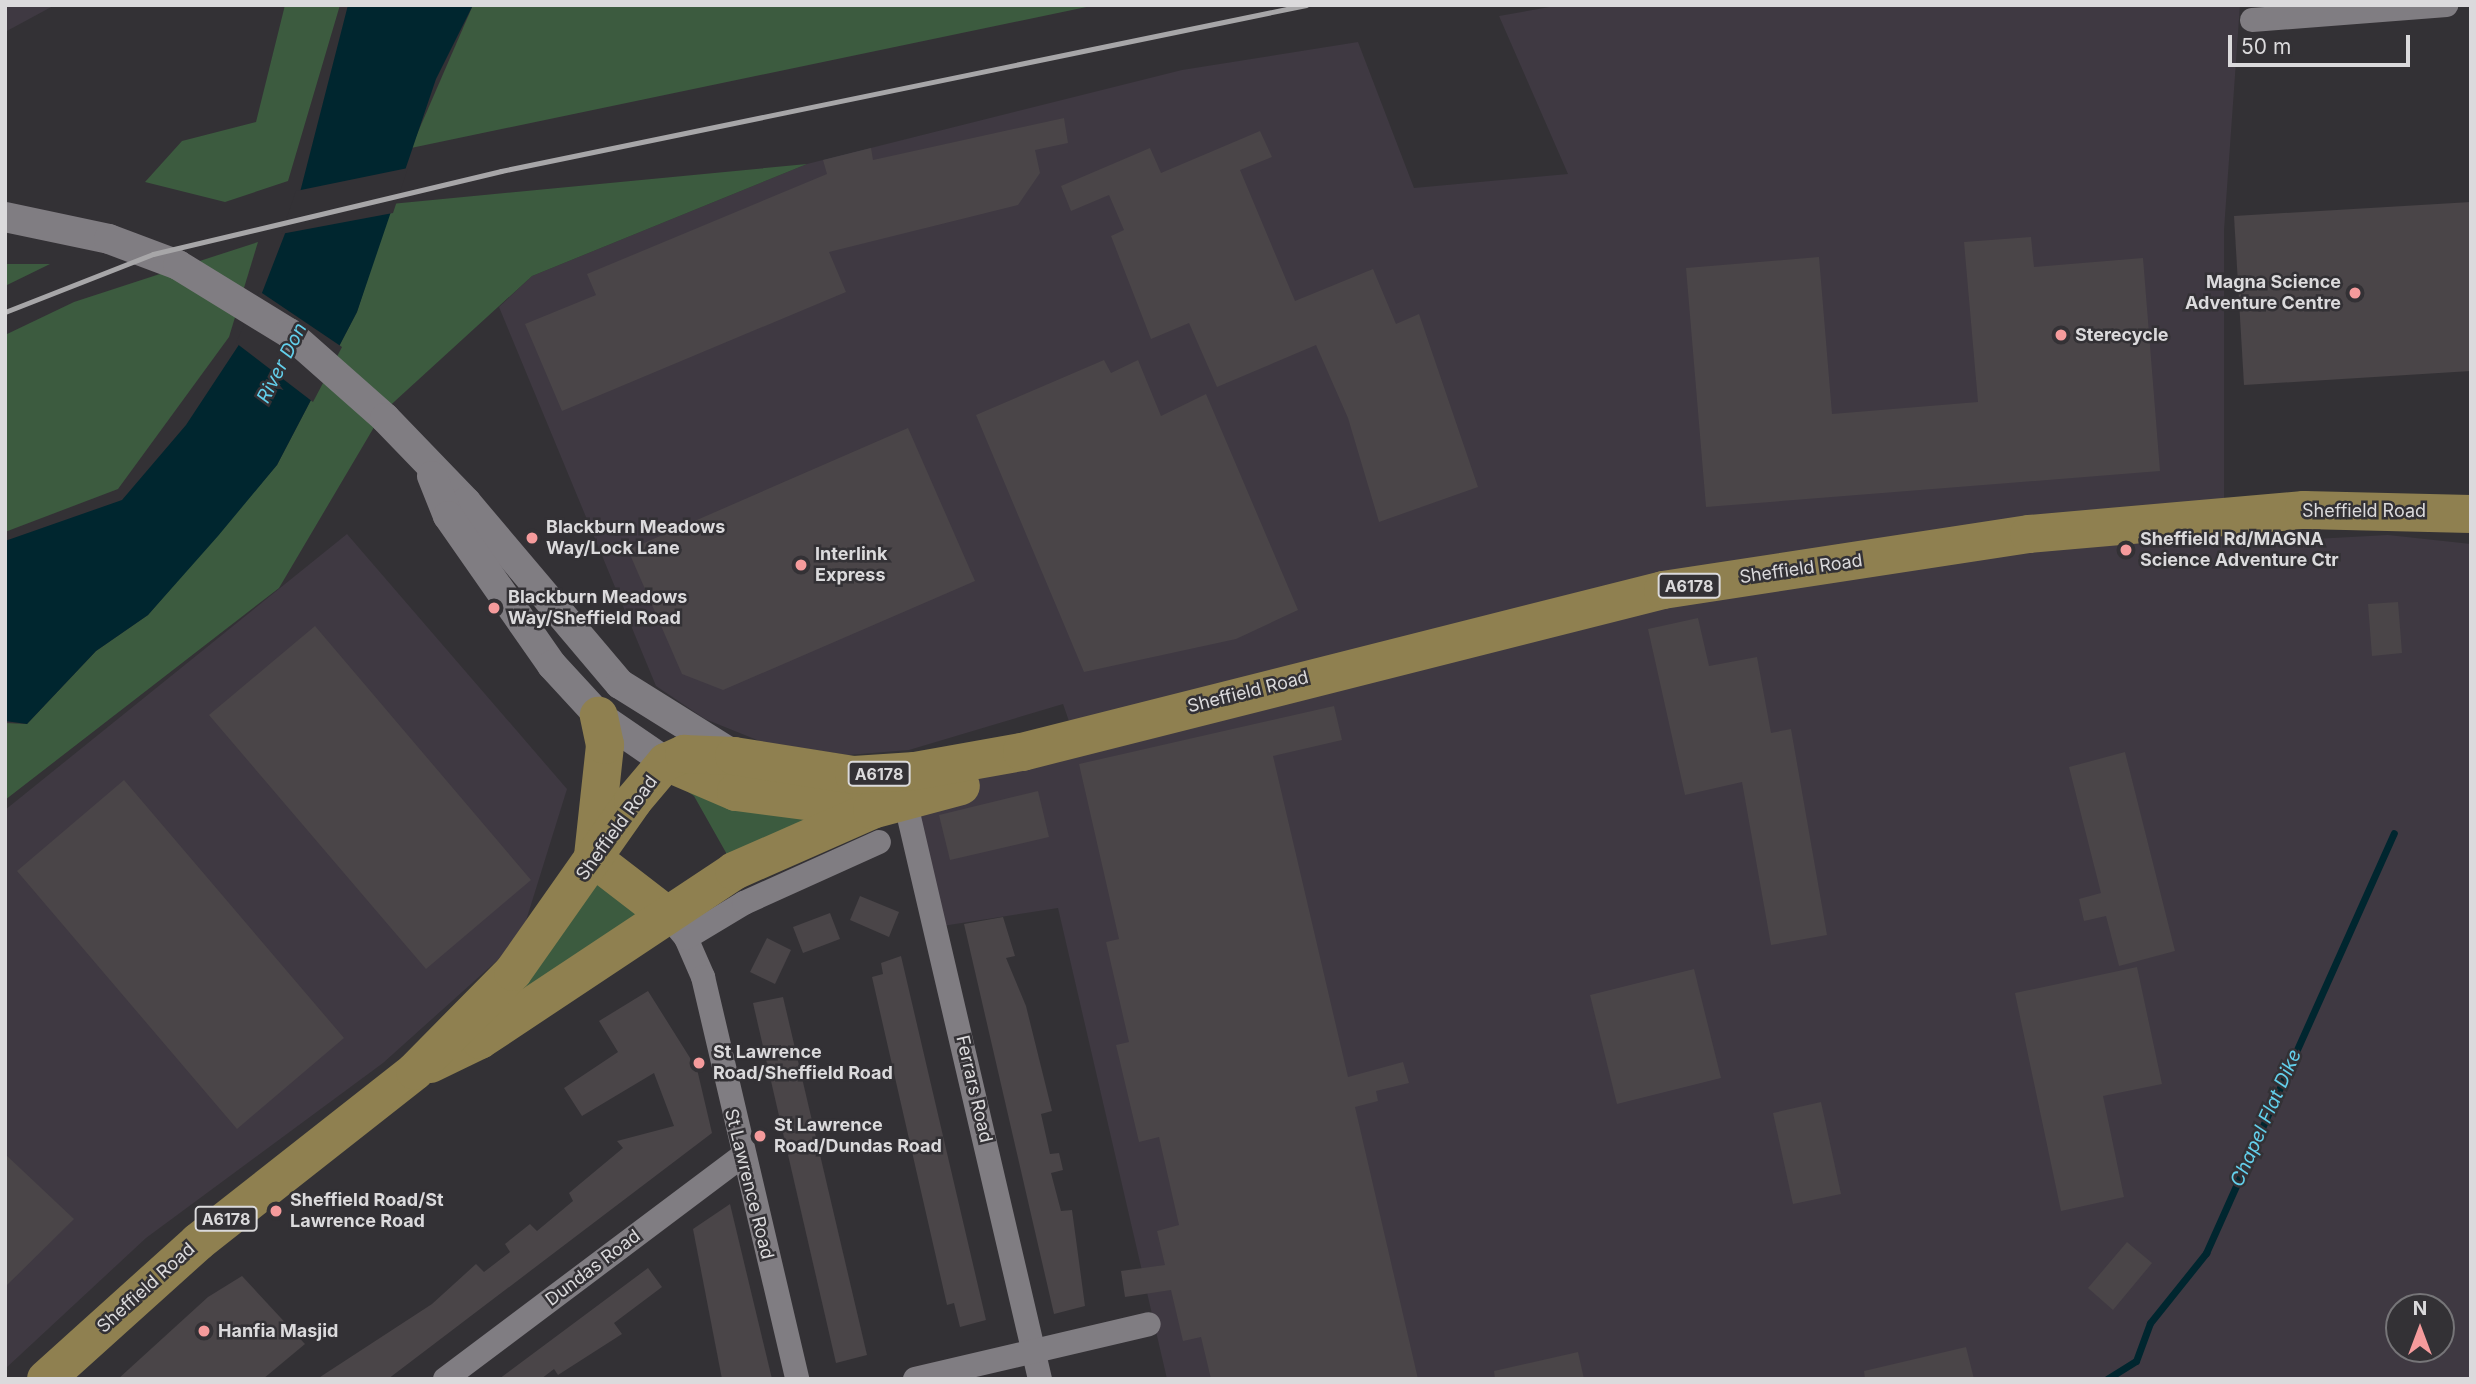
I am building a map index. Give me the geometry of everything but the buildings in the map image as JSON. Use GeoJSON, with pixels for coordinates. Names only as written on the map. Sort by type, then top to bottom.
{"type":"FeatureCollection","features":[{"type":"Feature","properties":{"kind":"main road","name":"Sheffield Road"},"geometry":{"type":"LineString","coordinates":[[46,1379],[198,1241],[415,1072],[526,957],[593,858],[666,762],[703,752],[854,775],[1022,752],[1663,590],[2029,534],[2304,510],[2471,514]]}},
{"type":"Feature","properties":{"kind":"main road"},"geometry":{"type":"LineString","coordinates":[[599,716],[605,745],[593,858],[676,927]]}},
{"type":"Feature","properties":{"kind":"main road","name":"Sheffield Road"},"geometry":{"type":"LineString","coordinates":[[415,1072],[480,1040],[676,927],[734,871],[886,817],[973,782],[1022,752]]}},
{"type":"Feature","properties":{"kind":"main road"},"geometry":{"type":"LineString","coordinates":[[666,762],[736,792],[886,817],[894,785],[854,775]]}},
{"type":"Feature","properties":{"kind":"street"},"geometry":{"type":"LineString","coordinates":[[2252,20],[2446,5]]}},
{"type":"Feature","properties":{"kind":"street"},"geometry":{"type":"LineString","coordinates":[[5,217],[41,221],[178,265],[238,299],[289,333],[385,418],[430,469],[466,502],[562,621],[652,709],[734,756]]}},
{"type":"Feature","properties":{"kind":"street"},"geometry":{"type":"LineString","coordinates":[[430,469],[449,516],[501,597],[599,716],[666,762]]}},
{"type":"Feature","properties":{"kind":"street","name":"Ferrars Road"},"geometry":{"type":"LineString","coordinates":[[886,817],[1040,1379]]}},
{"type":"Feature","properties":{"kind":"street","name":"St Lawrence Road"},"geometry":{"type":"LineString","coordinates":[[676,927],[703,977],[742,1156],[797,1379]]}},
{"type":"Feature","properties":{"kind":"street","name":"Dundas Road"},"geometry":{"type":"LineString","coordinates":[[445,1379],[742,1156]]}},
{"type":"Feature","properties":{"kind":"street"},"geometry":{"type":"LineString","coordinates":[[915,1379],[1149,1325]]}},
{"type":"Feature","properties":{"kind":"shaded area"},"geometry":{"type":"Polygon","coordinates":[[[5,5],[55,5],[5,32],[5,5]]]}},
{"type":"Feature","properties":{"kind":"shaded area"},"geometry":{"type":"Polygon","coordinates":[[[1561,5],[2240,5],[2224,230],[2224,544],[2388,535],[2471,544],[2471,1379],[1167,1379],[1058,908],[936,927],[904,797],[1072,730],[1063,704],[909,750],[848,755],[762,742],[705,719],[656,686],[499,307],[532,276],[807,164],[1182,70],[1358,42],[1414,188],[1568,174],[1499,16],[1561,5]]]}},
{"type":"Feature","properties":{"kind":"shaded area"},"geometry":{"type":"Polygon","coordinates":[[[347,534],[567,789],[520,940],[383,1063],[146,1238],[5,1369],[5,810],[347,534]]]}},
{"type":"Feature","properties":{"kind":"green space"},"geometry":{"type":"Polygon","coordinates":[[[285,5],[340,5],[288,181],[225,202],[145,182],[182,141],[256,122],[285,5]]]}},
{"type":"Feature","properties":{"kind":"green space"},"geometry":{"type":"Polygon","coordinates":[[[473,5],[1096,5],[411,148],[473,5]]]}},
{"type":"Feature","properties":{"kind":"green space"},"geometry":{"type":"Polygon","coordinates":[[[807,164],[532,276],[383,412],[279,588],[5,800],[5,723],[27,724],[96,651],[148,615],[277,465],[357,312],[391,204],[807,164]]]}},
{"type":"Feature","properties":{"kind":"green space"},"geometry":{"type":"Polygon","coordinates":[[[258,242],[229,337],[118,489],[5,532],[5,335],[74,302],[258,242]]]}},
{"type":"Feature","properties":{"kind":"green space"},"geometry":{"type":"Polygon","coordinates":[[[5,264],[50,264],[5,286],[5,264]]]}},
{"type":"Feature","properties":{"kind":"green space"},"geometry":{"type":"Polygon","coordinates":[[[671,780],[821,816],[729,858],[694,796],[671,780]]]}},
{"type":"Feature","properties":{"kind":"green space"},"geometry":{"type":"Polygon","coordinates":[[[596,879],[644,911],[475,1035],[596,879]]]}},
{"type":"Feature","properties":{"kind":"water","name":"River Don"},"geometry":{"type":"Polygon","coordinates":[[[348,5],[473,5],[436,79],[357,312],[277,465],[218,536],[148,615],[96,651],[27,724],[5,721],[5,541],[122,500],[186,425],[246,334],[298,200],[348,5]]]}},
{"type":"Feature","properties":{"kind":"pier"},"geometry":{"type":"Polygon","coordinates":[[[408,168],[393,213],[281,234],[296,191],[408,168]]]}},
{"type":"Feature","properties":{"kind":"pier"},"geometry":{"type":"Polygon","coordinates":[[[259,291],[342,347],[313,402],[236,343],[259,291]]]}},
{"type":"Feature","properties":{"kind":"waterway","name":"Chapel Flat Dike"},"geometry":{"type":"LineString","coordinates":[[2107,1379],[2136,1361],[2150,1323],[2206,1253],[2394,833]]}},
{"type":"Feature","properties":{"kind":"railway"},"geometry":{"type":"LineString","coordinates":[[5,312],[153,254],[501,171],[1306,5]]}},
{"type":"Feature","properties":{"kind":"place","name":"Magna Science Adventure Centre"},"geometry":{"type":"Point","coordinates":[2355,293]}},
{"type":"Feature","properties":{"kind":"place","name":"Sterecycle"},"geometry":{"type":"Point","coordinates":[2061,335]}},
{"type":"Feature","properties":{"kind":"place","name":"Blackburn Meadows Way/Lock Lane"},"geometry":{"type":"Point","coordinates":[532,538]}},
{"type":"Feature","properties":{"kind":"place","name":"Sheffield Rd/MAGNA Science Adventure Ctr"},"geometry":{"type":"Point","coordinates":[2126,550]}},
{"type":"Feature","properties":{"kind":"place","name":"Interlink Express"},"geometry":{"type":"Point","coordinates":[801,565]}},
{"type":"Feature","properties":{"kind":"place","name":"Blackburn Meadows Way/Sheffield Road"},"geometry":{"type":"Point","coordinates":[494,608]}},
{"type":"Feature","properties":{"kind":"place","name":"St Lawrence Road/Sheffield Road"},"geometry":{"type":"Point","coordinates":[699,1063]}},
{"type":"Feature","properties":{"kind":"place","name":"St Lawrence Road/Dundas Road"},"geometry":{"type":"Point","coordinates":[760,1136]}},
{"type":"Feature","properties":{"kind":"place","name":"Sheffield Road/St Lawrence Road"},"geometry":{"type":"Point","coordinates":[276,1211]}},
{"type":"Feature","properties":{"kind":"place","name":"Hanfia Masjid"},"geometry":{"type":"Point","coordinates":[204,1331]}}]}
